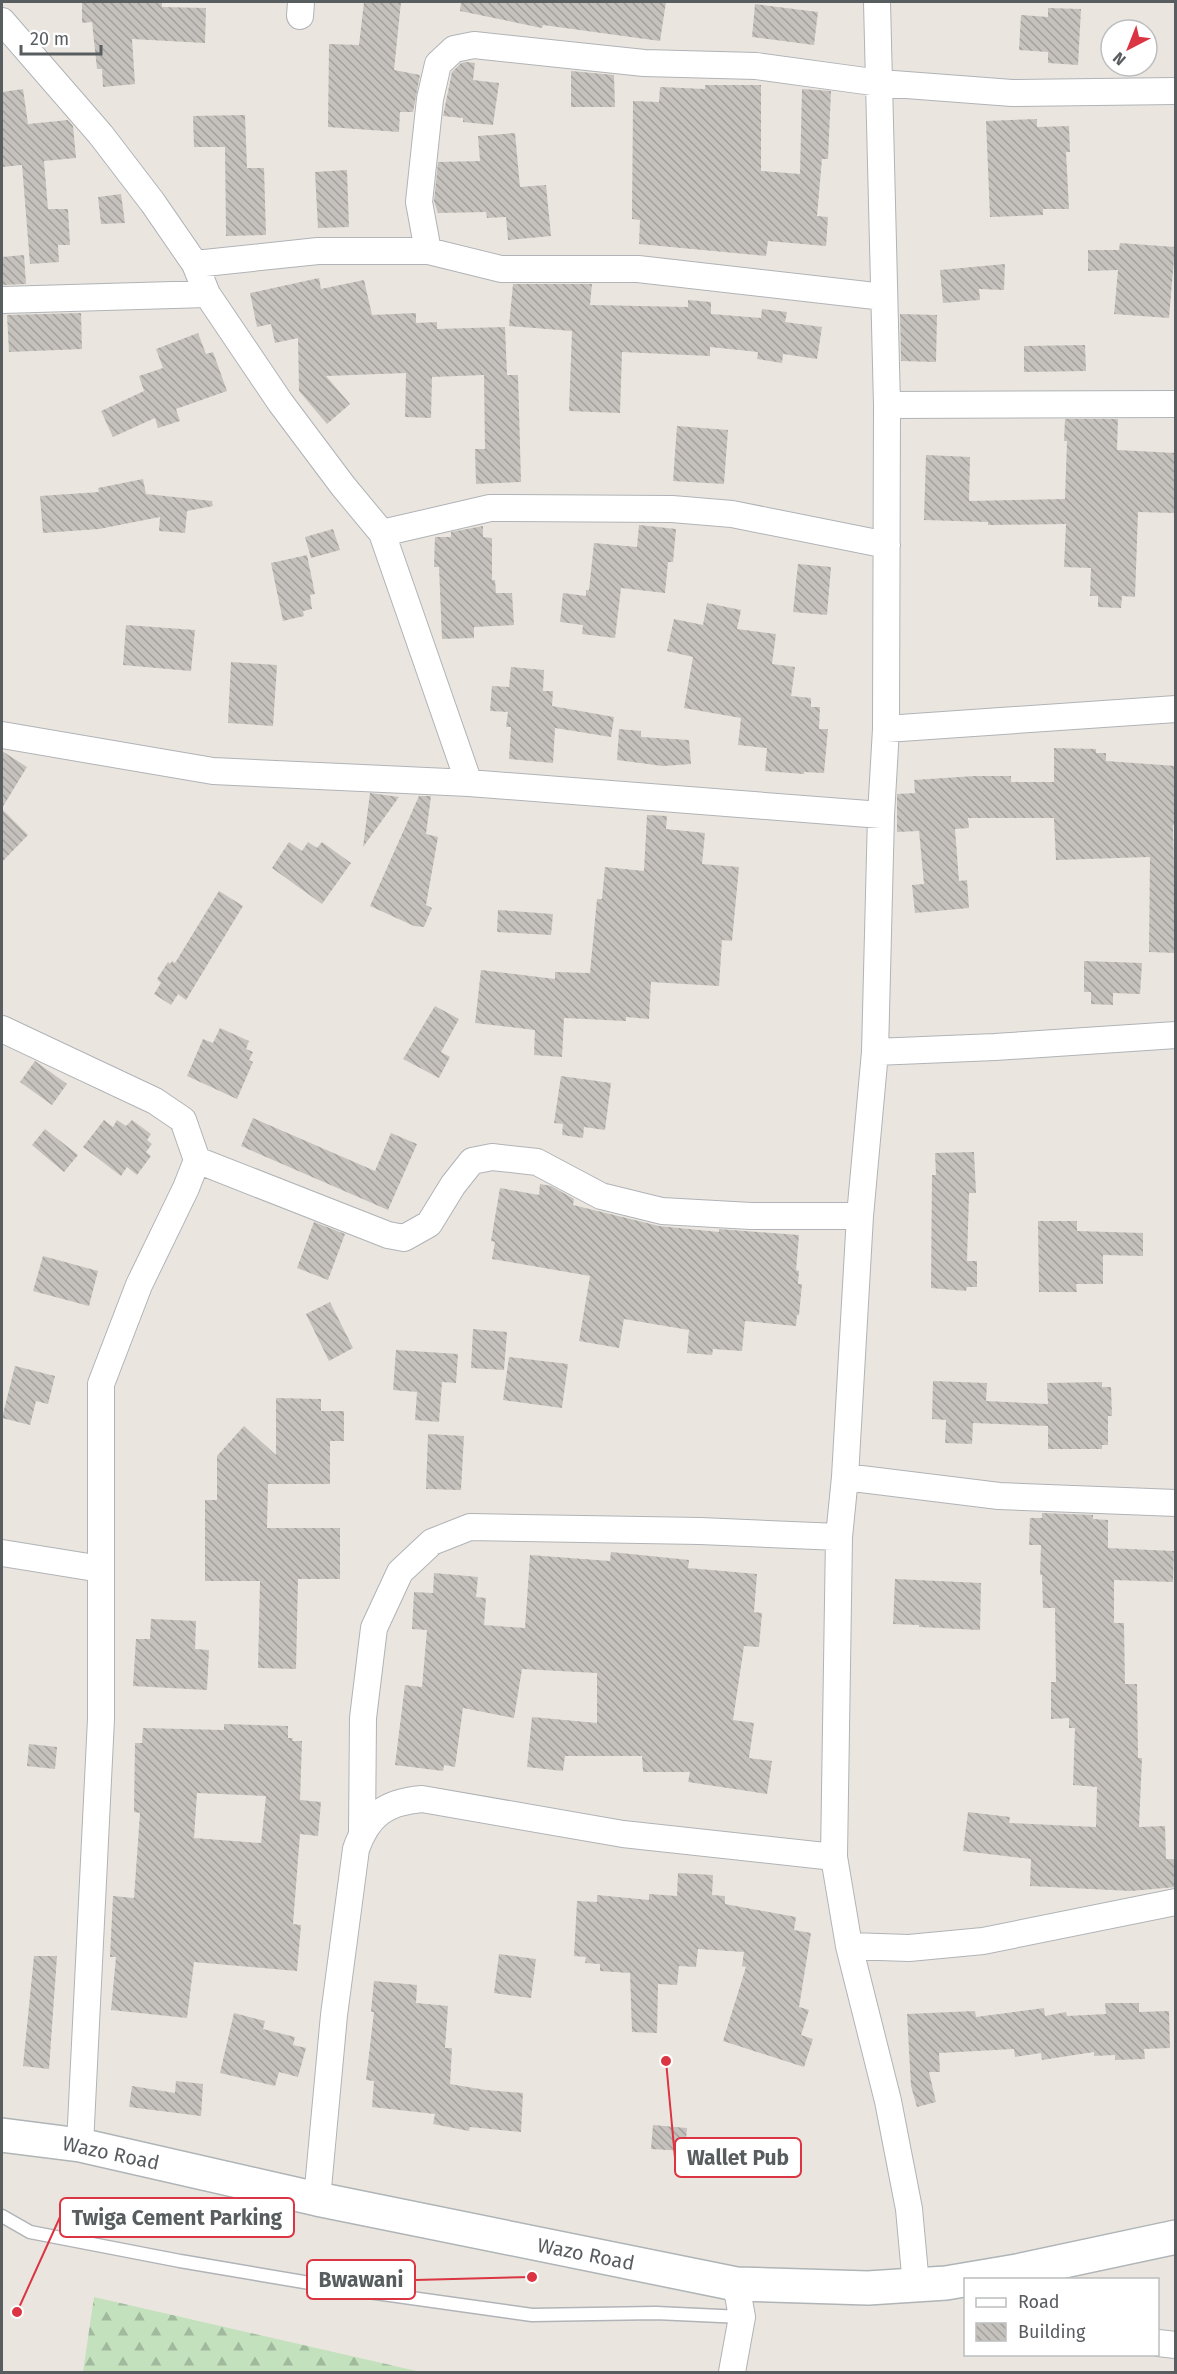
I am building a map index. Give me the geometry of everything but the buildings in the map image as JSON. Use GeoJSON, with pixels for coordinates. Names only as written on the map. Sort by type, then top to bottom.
{"type":"FeatureCollection","features":[{"type":"Feature","properties":{"kind":"main road","name":"Wazo Road"},"geometry":{"type":"LineString","coordinates":[[2,2134],[80,2145],[317,2199],[736,2284],[868,2288],[964,2281]]}},
{"type":"Feature","properties":{"kind":"main road","name":"Wazo Road"},"geometry":{"type":"LineString","coordinates":[[1000,2277],[1176,2237]]}},
{"type":"Feature","properties":{"kind":"street"},"geometry":{"type":"LineString","coordinates":[[877,2],[887,405],[886,729],[881,815],[875,1052],[860,1216],[839,1537],[834,1857],[849,1946],[888,2100],[909,2209],[916,2285]]}},
{"type":"Feature","properties":{"kind":"street"},"geometry":{"type":"LineString","coordinates":[[2,21],[101,135],[153,203],[195,264],[207,294],[280,402],[343,486],[382,532],[469,783]]}},
{"type":"Feature","properties":{"kind":"street"},"geometry":{"type":"LineString","coordinates":[[428,252],[419,202],[426,130],[438,63],[454,49],[474,45],[644,63],[756,66],[880,83],[1012,93],[1176,91]]}},
{"type":"Feature","properties":{"kind":"street"},"geometry":{"type":"LineString","coordinates":[[195,264],[318,251],[428,252],[501,269],[638,269],[884,297]]}},
{"type":"Feature","properties":{"kind":"street"},"geometry":{"type":"LineString","coordinates":[[2,300],[207,294]]}},
{"type":"Feature","properties":{"kind":"street"},"geometry":{"type":"LineString","coordinates":[[887,405],[1176,404]]}},
{"type":"Feature","properties":{"kind":"street"},"geometry":{"type":"LineString","coordinates":[[382,532],[490,508],[672,509],[732,514],[887,544]]}},
{"type":"Feature","properties":{"kind":"street"},"geometry":{"type":"LineString","coordinates":[[886,729],[1176,709]]}},
{"type":"Feature","properties":{"kind":"street"},"geometry":{"type":"LineString","coordinates":[[2,735],[213,771],[469,783],[881,815]]}},
{"type":"Feature","properties":{"kind":"street"},"geometry":{"type":"LineString","coordinates":[[2,1029],[155,1101],[183,1120],[197,1160],[186,1188],[139,1285],[100,1383],[101,1719],[80,2145]]}},
{"type":"Feature","properties":{"kind":"street"},"geometry":{"type":"LineString","coordinates":[[875,1052],[1176,1035]]}},
{"type":"Feature","properties":{"kind":"street"},"geometry":{"type":"LineString","coordinates":[[197,1160],[388,1235],[404,1238],[429,1224],[453,1185],[472,1161],[492,1157],[537,1162],[601,1196],[662,1211],[751,1216],[860,1216]]}},
{"type":"Feature","properties":{"kind":"street"},"geometry":{"type":"LineString","coordinates":[[844,1477],[999,1496],[1176,1503]]}},
{"type":"Feature","properties":{"kind":"street"},"geometry":{"type":"LineString","coordinates":[[362,1832],[363,1718],[374,1628],[400,1572],[432,1542],[470,1527],[700,1531],[839,1537]]}},
{"type":"Feature","properties":{"kind":"street"},"geometry":{"type":"LineString","coordinates":[[2,1553],[101,1569]]}},
{"type":"Feature","properties":{"kind":"street"},"geometry":{"type":"LineString","coordinates":[[317,2199],[334,2015],[356,1849],[362,1832],[373,1818],[387,1807],[404,1801],[422,1800],[623,1834],[834,1857]]}},
{"type":"Feature","properties":{"kind":"street"},"geometry":{"type":"LineString","coordinates":[[849,1946],[909,1948],[983,1941],[1176,1902]]}},
{"type":"Feature","properties":{"kind":"street"},"geometry":{"type":"LineString","coordinates":[[732,2373],[742,2317],[736,2284]]}},
{"type":"Feature","properties":{"kind":"street"},"geometry":{"type":"LineString","coordinates":[[1159,2343],[1176,2345]]}},
{"type":"Feature","properties":{"kind":"lane"},"geometry":{"type":"LineString","coordinates":[[2,2216],[30,2232],[157,2257],[333,2287],[532,2315],[657,2313],[742,2317]]}},
{"type":"Feature","properties":{"kind":"green space"},"geometry":{"type":"Polygon","coordinates":[[[94,2297],[421,2372],[83,2372],[94,2297]]]}},
{"type":"Feature","properties":{"kind":"place","name":"Wallet Pub"},"geometry":{"type":"Point","coordinates":[666,2061]}},
{"type":"Feature","properties":{"kind":"place","name":"Bwawani"},"geometry":{"type":"Point","coordinates":[532,2277]}},
{"type":"Feature","properties":{"kind":"place","name":"Twiga Cement Parking"},"geometry":{"type":"Point","coordinates":[17,2312]}}]}
